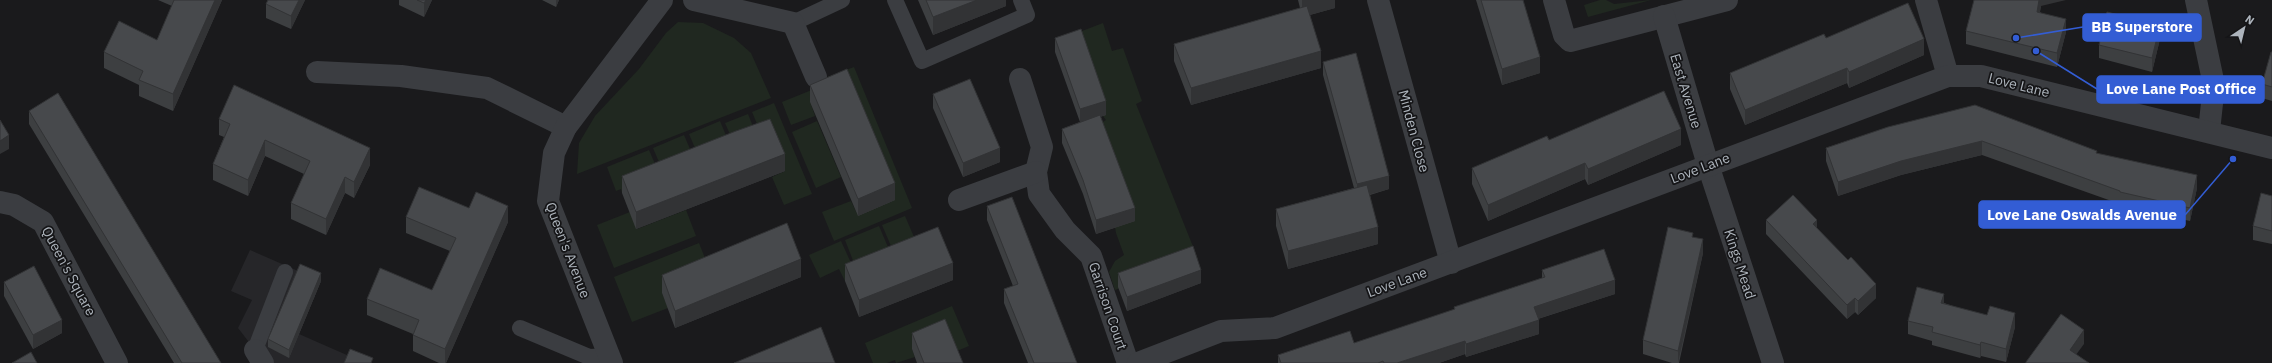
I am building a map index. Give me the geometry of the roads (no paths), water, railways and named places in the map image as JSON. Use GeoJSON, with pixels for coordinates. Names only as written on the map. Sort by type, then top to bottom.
{"type":"FeatureCollection","features":[{"type":"Feature","properties":{"kind":"street","name":"Queen's Avenue"},"geometry":{"type":"LineString","coordinates":[[611,360],[548,201],[554,153],[566,127],[662,0]]}},
{"type":"Feature","properties":{"kind":"street"},"geometry":{"type":"LineString","coordinates":[[694,0],[793,23],[816,77]]}},
{"type":"Feature","properties":{"kind":"street","name":"Minden Close"},"geometry":{"type":"LineString","coordinates":[[1378,0],[1451,263]]}},
{"type":"Feature","properties":{"kind":"street"},"geometry":{"type":"LineString","coordinates":[[1554,0],[1564,35],[1570,40],[1583,38],[1727,0]]}},
{"type":"Feature","properties":{"kind":"street"},"geometry":{"type":"LineString","coordinates":[[1926,0],[1948,76]]}},
{"type":"Feature","properties":{"kind":"street"},"geometry":{"type":"LineString","coordinates":[[2196,0],[2214,85],[2209,131]]}},
{"type":"Feature","properties":{"kind":"street","name":"East Avenue"},"geometry":{"type":"LineString","coordinates":[[1664,16],[1708,165]]}},
{"type":"Feature","properties":{"kind":"street"},"geometry":{"type":"LineString","coordinates":[[317,72],[401,76],[487,88],[566,127]]}},
{"type":"Feature","properties":{"kind":"street","name":"Love Lane"},"geometry":{"type":"LineString","coordinates":[[1138,363],[1221,331],[1275,328],[1948,76],[1981,76],[2209,131],[2272,148]]}},
{"type":"Feature","properties":{"kind":"street","name":"Garrison Court"},"geometry":{"type":"LineString","coordinates":[[1020,79],[1042,147],[1036,172],[1040,194],[1045,204],[1065,230],[1091,256],[1128,363]]}},
{"type":"Feature","properties":{"kind":"street","name":"Kings Mead"},"geometry":{"type":"LineString","coordinates":[[1708,165],[1773,363]]}},
{"type":"Feature","properties":{"kind":"street"},"geometry":{"type":"LineString","coordinates":[[959,200],[1036,172]]}},
{"type":"Feature","properties":{"kind":"street","name":"Queen's Square"},"geometry":{"type":"LineString","coordinates":[[0,202],[14,205],[44,222],[117,363]]}},
{"type":"Feature","properties":{"kind":"lane"},"geometry":{"type":"LineString","coordinates":[[793,23],[842,0]]}},
{"type":"Feature","properties":{"kind":"lane"},"geometry":{"type":"LineString","coordinates":[[895,0],[922,61],[1027,15],[1020,0]]}},
{"type":"Feature","properties":{"kind":"lane"},"geometry":{"type":"LineString","coordinates":[[259,356],[285,272]]}},
{"type":"Feature","properties":{"kind":"lane"},"geometry":{"type":"LineString","coordinates":[[520,328],[589,358],[611,360]]}},
{"type":"Feature","properties":{"kind":"place","name":"BB Superstore"},"geometry":{"type":"Point","coordinates":[2016,38]}},
{"type":"Feature","properties":{"kind":"place","name":"Love Lane Post Office"},"geometry":{"type":"Point","coordinates":[2036,51]}},
{"type":"Feature","properties":{"kind":"place","name":"Love Lane Oswalds Avenue"},"geometry":{"type":"Point","coordinates":[2233,159]}}]}
